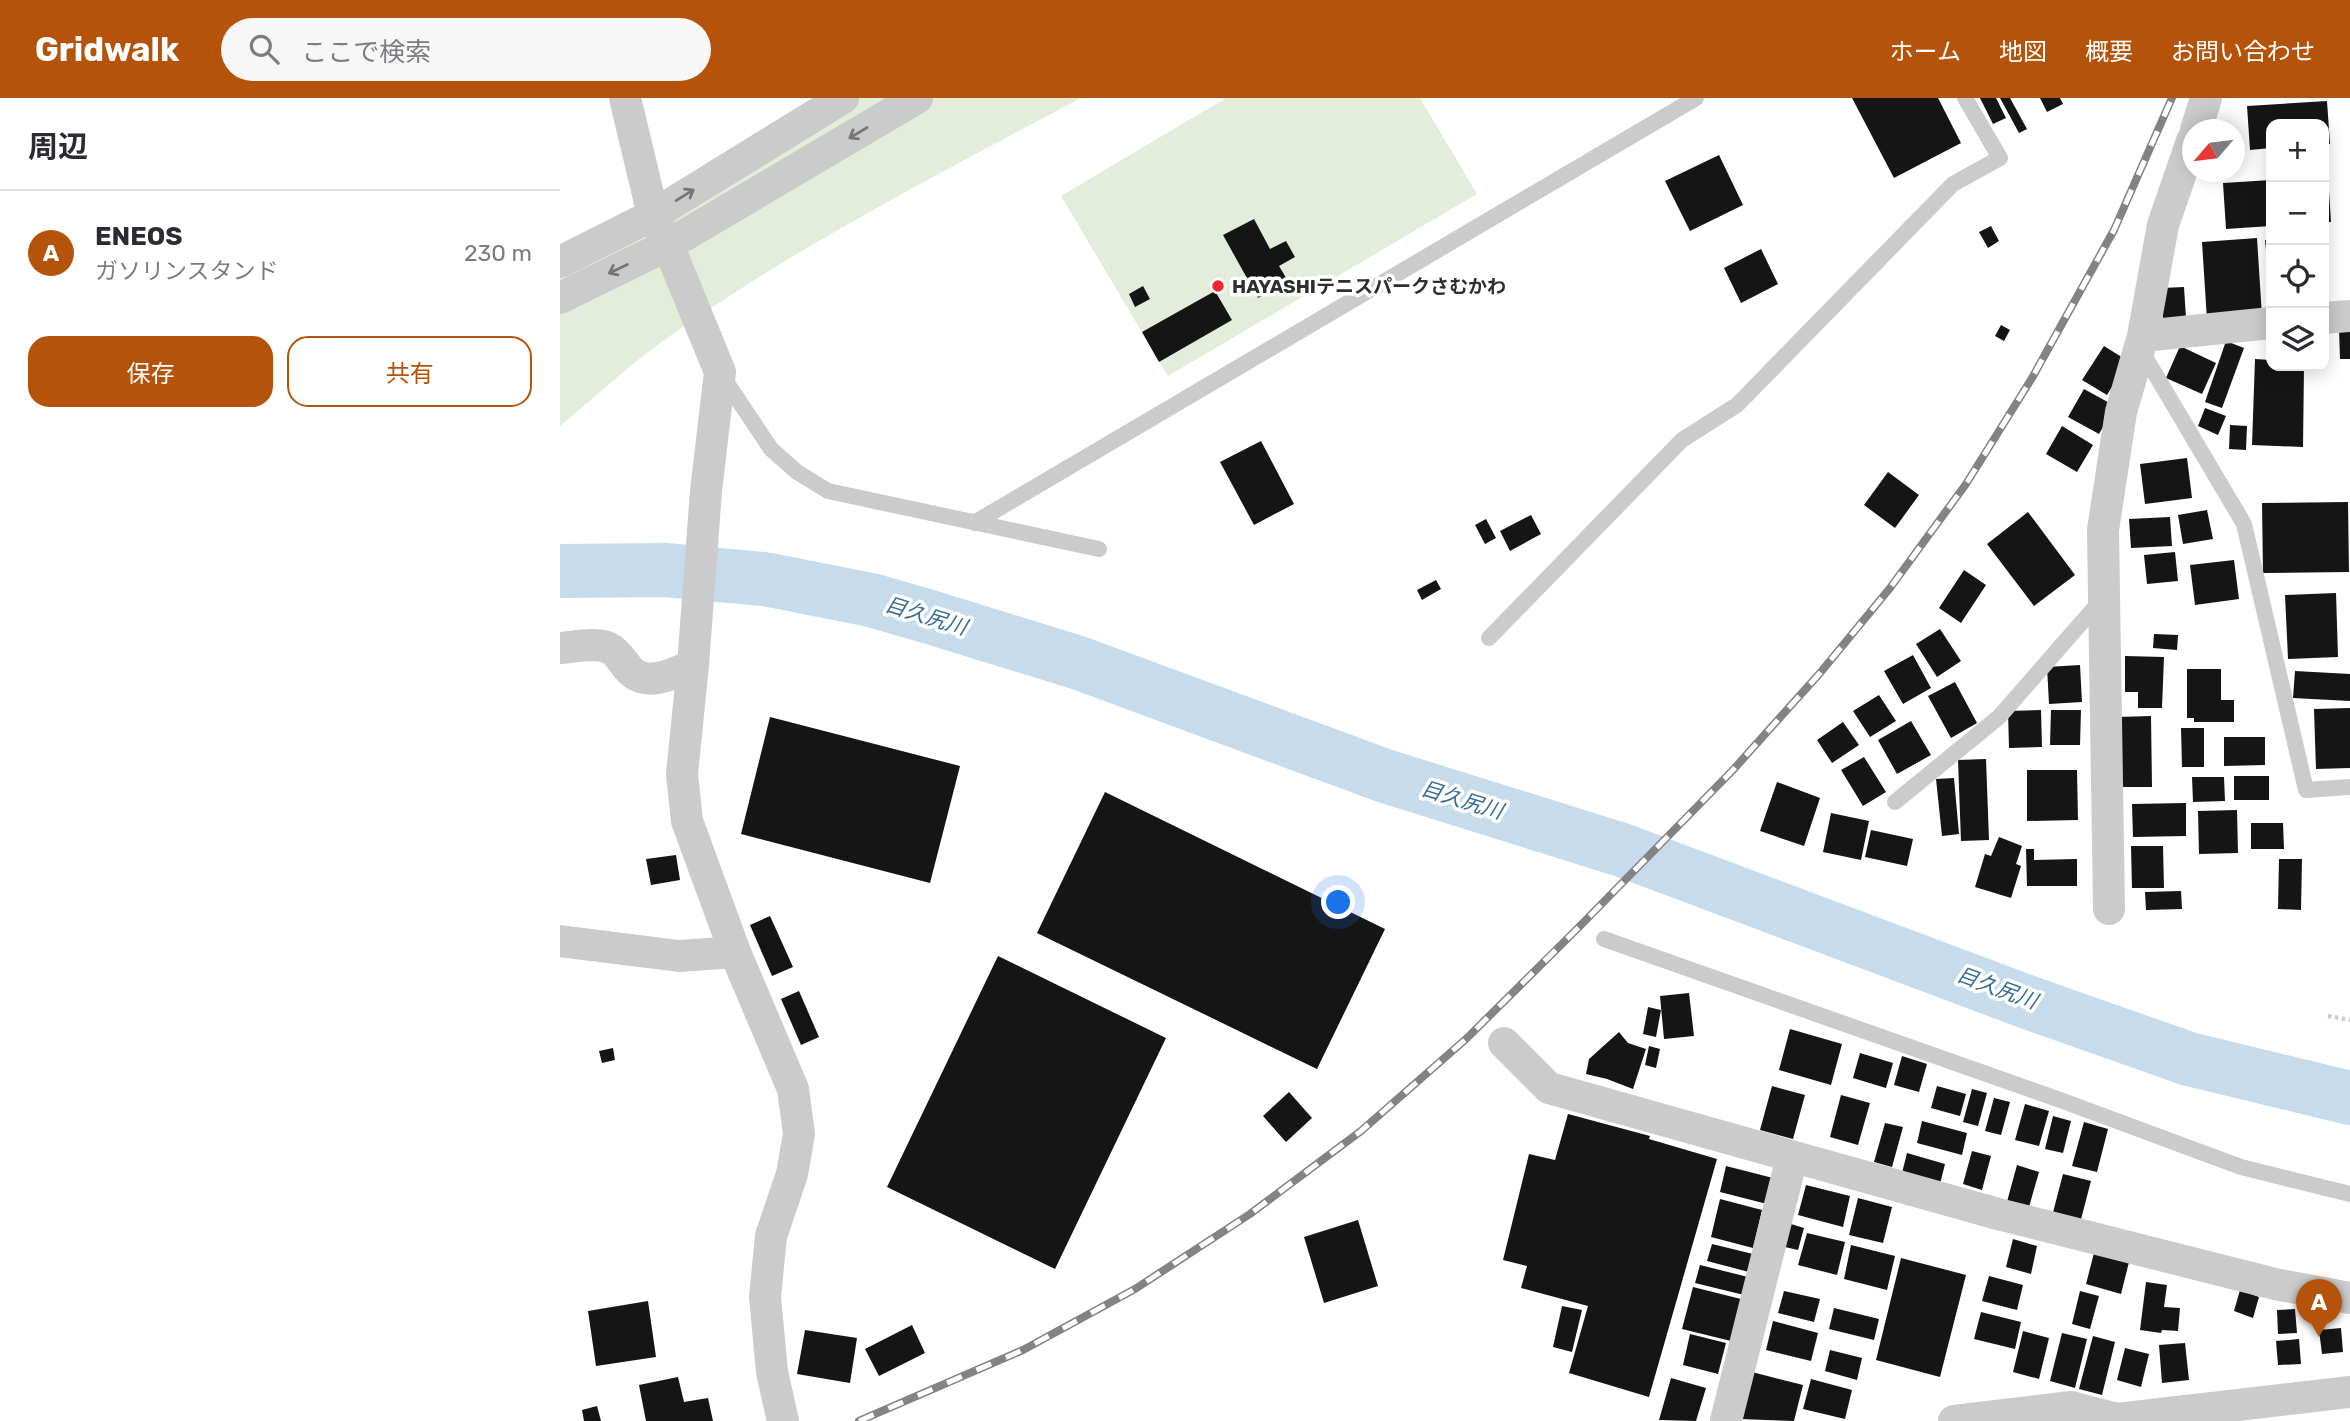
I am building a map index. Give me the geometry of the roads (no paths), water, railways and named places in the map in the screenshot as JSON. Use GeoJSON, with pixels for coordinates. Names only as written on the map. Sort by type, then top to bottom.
{"type":"FeatureCollection","features":[{"type":"Feature","properties":{"kind":"street"},"geometry":{"type":"LineString","coordinates":[[625,98],[653,215],[668,244],[720,372],[706,491],[682,774],[687,821],[735,952],[793,1089],[799,1134],[792,1174],[771,1236],[765,1297],[772,1372],[783,1421]]}},
{"type":"Feature","properties":{"kind":"street"},"geometry":{"type":"LineString","coordinates":[[560,262],[653,215],[843,98]]}},
{"type":"Feature","properties":{"kind":"street"},"geometry":{"type":"LineString","coordinates":[[560,298],[668,244],[916,98]]}},
{"type":"Feature","properties":{"kind":"street"},"geometry":{"type":"LineString","coordinates":[[2199,119],[2206,98]]}},
{"type":"Feature","properties":{"kind":"street"},"geometry":{"type":"LineString","coordinates":[[2109,909],[2103,530],[2121,412],[2141,342],[2163,225],[2182,172]]}},
{"type":"Feature","properties":{"kind":"street"},"geometry":{"type":"LineString","coordinates":[[2329,318],[2350,316]]}},
{"type":"Feature","properties":{"kind":"street"},"geometry":{"type":"LineString","coordinates":[[2141,342],[2266,324]]}},
{"type":"Feature","properties":{"kind":"street"},"geometry":{"type":"LineString","coordinates":[[560,648],[601,646],[613,650],[631,672],[645,679],[665,677],[693,656]]}},
{"type":"Feature","properties":{"kind":"street"},"geometry":{"type":"LineString","coordinates":[[560,941],[679,956],[735,952]]}},
{"type":"Feature","properties":{"kind":"street"},"geometry":{"type":"LineString","coordinates":[[1504,1043],[1549,1088],[1998,1214],[2238,1275],[2350,1298]]}},
{"type":"Feature","properties":{"kind":"street"},"geometry":{"type":"LineString","coordinates":[[1726,1421],[1792,1157]]}},
{"type":"Feature","properties":{"kind":"street"},"geometry":{"type":"LineString","coordinates":[[1954,1421],[2071,1407],[2117,1419],[2350,1392]]}},
{"type":"Feature","properties":{"kind":"lane"},"geometry":{"type":"LineString","coordinates":[[974,523],[1696,98]]}},
{"type":"Feature","properties":{"kind":"lane"},"geometry":{"type":"LineString","coordinates":[[1489,638],[1682,440],[1737,405],[1953,184],[2000,158],[1965,98]]}},
{"type":"Feature","properties":{"kind":"lane"},"geometry":{"type":"LineString","coordinates":[[2141,342],[2244,523],[2306,790],[2350,788]]}},
{"type":"Feature","properties":{"kind":"lane"},"geometry":{"type":"LineString","coordinates":[[720,372],[771,449],[797,472],[828,491],[1099,549]]}},
{"type":"Feature","properties":{"kind":"lane"},"geometry":{"type":"LineString","coordinates":[[1895,802],[1999,717],[2104,597]]}},
{"type":"Feature","properties":{"kind":"lane"},"geometry":{"type":"LineString","coordinates":[[1604,939],[2063,1101],[2241,1167],[2350,1194]]}},
{"type":"Feature","properties":{"kind":"waterway","name":"目久尻川"},"geometry":{"type":"LineString","coordinates":[[560,571],[665,570],[764,579],[871,600],[930,617],[1079,663],[1385,776],[1622,850],[2030,1003],[2189,1059],[2350,1098]]}},
{"type":"Feature","properties":{"kind":"railway"},"geometry":{"type":"LineString","coordinates":[[859,1421],[1023,1350],[1135,1289],[1250,1214],[1361,1131],[1466,1039],[1578,928],[1732,771],[1820,673],[1890,588],[1966,484],[2032,378],[2114,230],[2172,98]]}},
{"type":"Feature","properties":{"kind":"place","name":"HAYASHIテニスパークさむかわ"},"geometry":{"type":"Point","coordinates":[1218,286]}},
{"type":"Feature","properties":{"kind":"place","name":"ENEOS"},"geometry":{"type":"Point","coordinates":[2319,1337]}}]}
